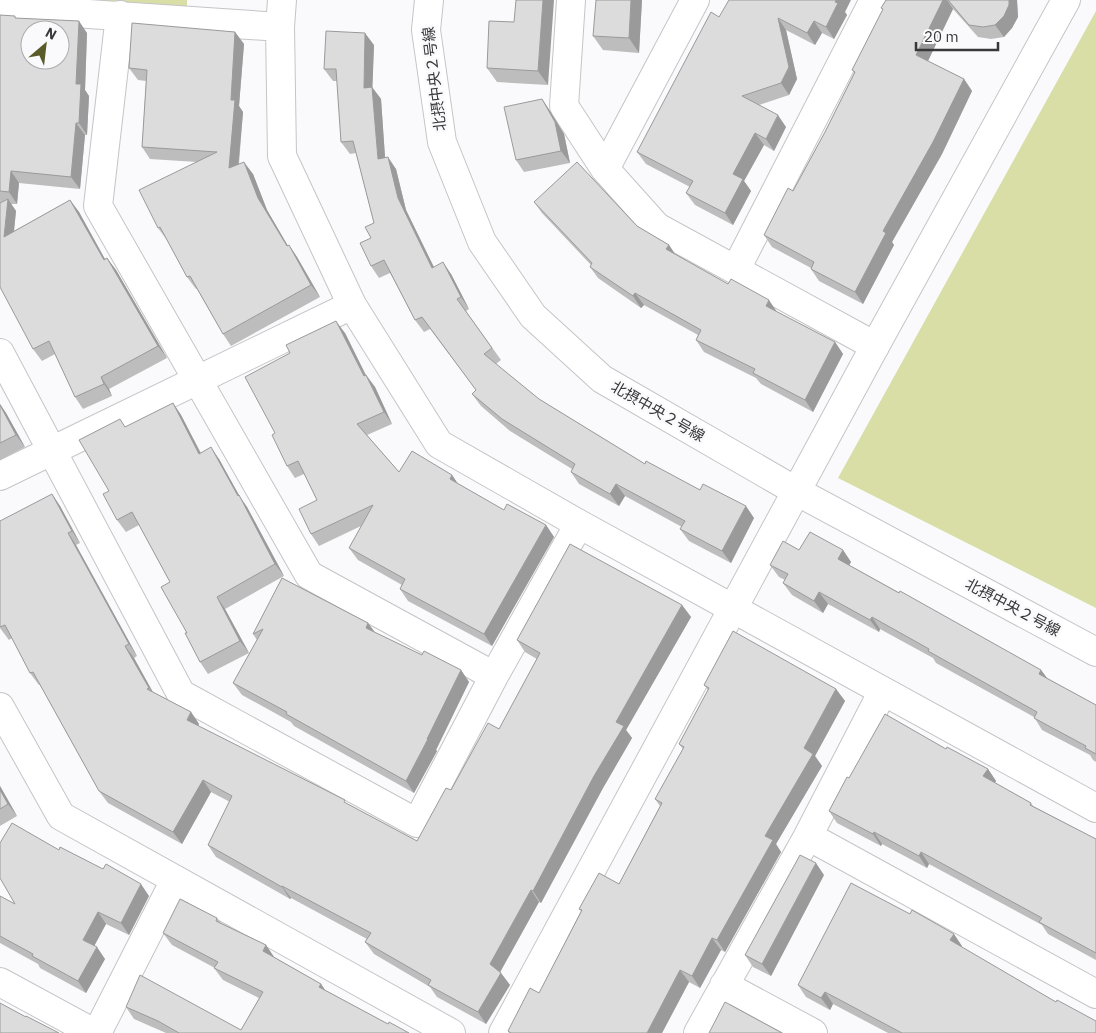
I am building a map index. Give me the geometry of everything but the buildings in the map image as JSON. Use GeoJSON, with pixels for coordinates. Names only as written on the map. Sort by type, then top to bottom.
{"type":"FeatureCollection","features":[{"type":"Feature","properties":{"kind":"street"},"geometry":{"type":"LineString","coordinates":[[282,0],[280,27],[282,156],[352,304],[439,444],[579,524],[1096,808]]}},
{"type":"Feature","properties":{"kind":"street","name":"北摂中央２号線"},"geometry":{"type":"LineString","coordinates":[[429,0],[426,30],[442,142],[482,242],[533,316],[602,379],[796,492],[1096,652]]}},
{"type":"Feature","properties":{"kind":"street"},"geometry":{"type":"LineString","coordinates":[[571,0],[564,106],[605,169],[657,227],[875,346]]}},
{"type":"Feature","properties":{"kind":"street"},"geometry":{"type":"LineString","coordinates":[[605,169],[695,0]]}},
{"type":"Feature","properties":{"kind":"street"},"geometry":{"type":"LineString","coordinates":[[736,269],[874,0]]}},
{"type":"Feature","properties":{"kind":"street"},"geometry":{"type":"LineString","coordinates":[[503,1033],[732,608],[1066,0]]}},
{"type":"Feature","properties":{"kind":"street"},"geometry":{"type":"LineString","coordinates":[[0,8],[280,27]]}},
{"type":"Feature","properties":{"kind":"street"},"geometry":{"type":"LineString","coordinates":[[120,15],[98,206],[309,575],[494,676]]}},
{"type":"Feature","properties":{"kind":"street"},"geometry":{"type":"LineString","coordinates":[[0,476],[352,304]]}},
{"type":"Feature","properties":{"kind":"street"},"geometry":{"type":"LineString","coordinates":[[0,353],[181,694],[417,823],[494,676],[579,524]]}},
{"type":"Feature","properties":{"kind":"street"},"geometry":{"type":"LineString","coordinates":[[698,1033],[808,836],[883,691]]}},
{"type":"Feature","properties":{"kind":"street"},"geometry":{"type":"LineString","coordinates":[[0,707],[61,816],[451,1033]]}},
{"type":"Feature","properties":{"kind":"street"},"geometry":{"type":"LineString","coordinates":[[808,836],[1096,994]]}},
{"type":"Feature","properties":{"kind":"street"},"geometry":{"type":"LineString","coordinates":[[0,982],[95,1033],[176,880]]}},
{"type":"Feature","properties":{"kind":"street"},"geometry":{"type":"LineString","coordinates":[[724,985],[813,1033]]}},
{"type":"Feature","properties":{"kind":"green space"},"geometry":{"type":"Polygon","coordinates":[[[37,0],[187,0],[187,10],[37,0]]]}},
{"type":"Feature","properties":{"kind":"green space"},"geometry":{"type":"Polygon","coordinates":[[[1096,11],[1096,608],[838,478],[1096,11]]]}}]}
